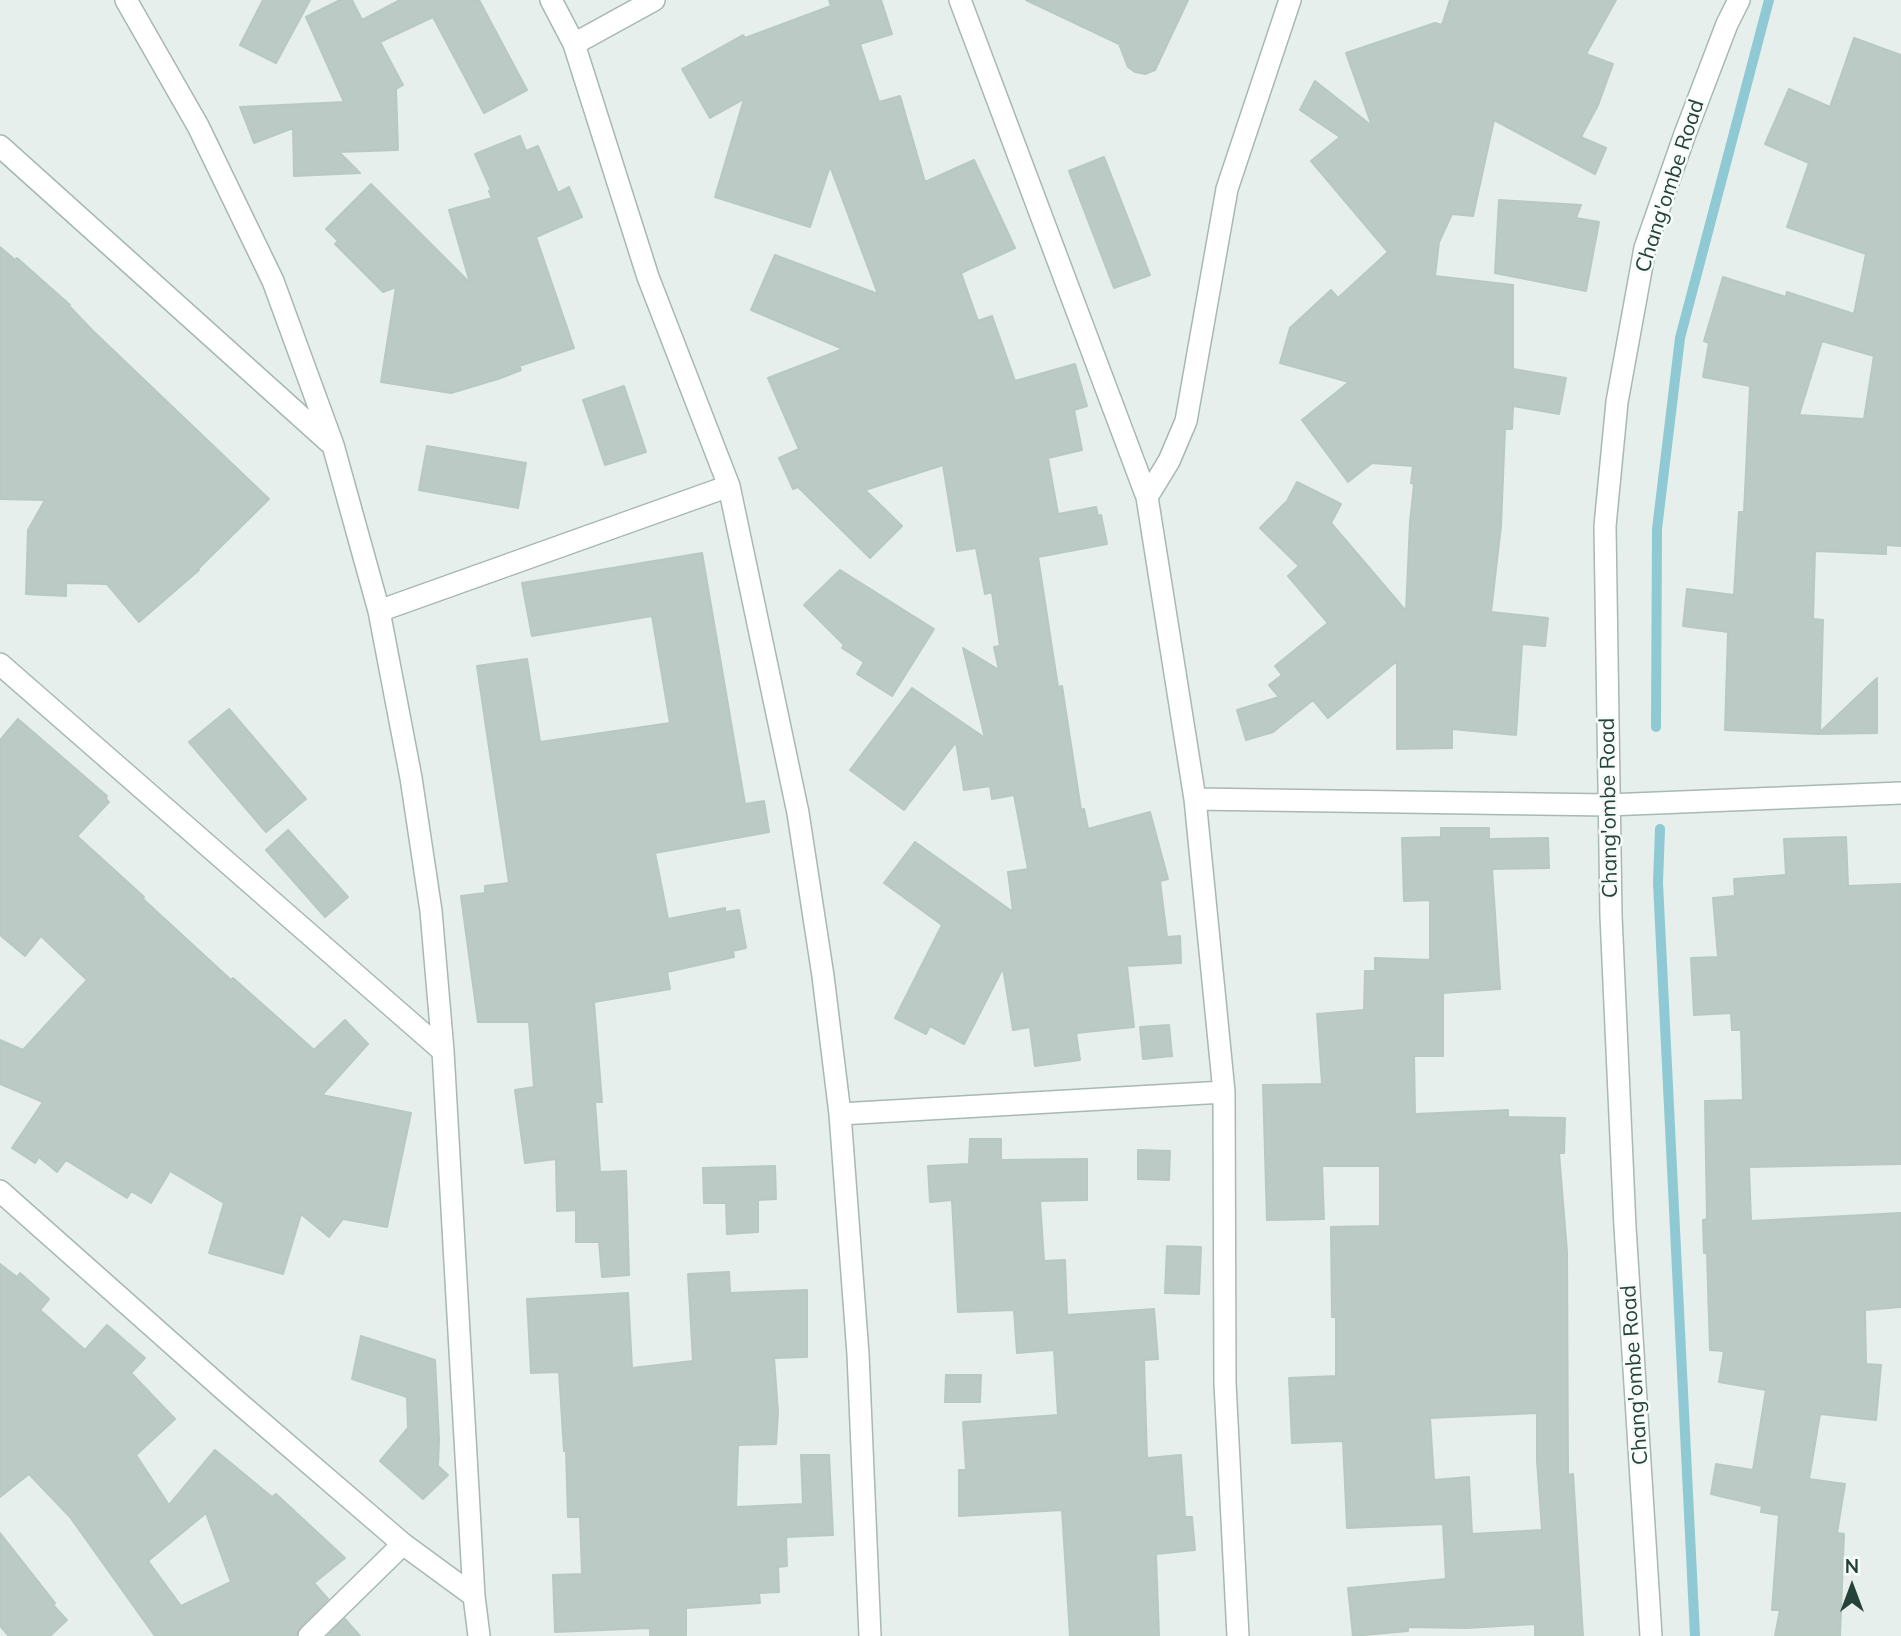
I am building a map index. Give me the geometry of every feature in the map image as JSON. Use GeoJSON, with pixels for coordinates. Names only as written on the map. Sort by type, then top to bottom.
{"type":"FeatureCollection","features":[{"type":"Feature","properties":{"kind":"street"},"geometry":{"type":"LineString","coordinates":[[126,0],[198,126],[273,281],[332,445],[379,611],[411,778],[429,898],[443,1051],[474,1596],[479,1636]]}},
{"type":"Feature","properties":{"kind":"street"},"geometry":{"type":"LineString","coordinates":[[551,0],[575,44],[648,277],[729,486],[799,813],[840,1114],[858,1354],[870,1636]]}},
{"type":"Feature","properties":{"kind":"street"},"geometry":{"type":"LineString","coordinates":[[575,44],[654,0]]}},
{"type":"Feature","properties":{"kind":"street"},"geometry":{"type":"LineString","coordinates":[[961,0],[1147,497],[1195,799],[1224,1093],[1225,1383],[1238,1636]]}},
{"type":"Feature","properties":{"kind":"street"},"geometry":{"type":"LineString","coordinates":[[1147,497],[1169,461],[1186,421],[1227,188],[1290,0]]}},
{"type":"Feature","properties":{"kind":"street","name":"Chang'ombe Road"},"geometry":{"type":"LineString","coordinates":[[1651,1636],[1626,1240],[1608,804],[1605,526],[1617,402],[1645,248],[1685,134],[1727,24],[1739,0]]}},
{"type":"Feature","properties":{"kind":"street"},"geometry":{"type":"LineString","coordinates":[[0,146],[332,445]]}},
{"type":"Feature","properties":{"kind":"street"},"geometry":{"type":"LineString","coordinates":[[379,611],[729,486]]}},
{"type":"Feature","properties":{"kind":"street"},"geometry":{"type":"LineString","coordinates":[[0,664],[443,1051]]}},
{"type":"Feature","properties":{"kind":"street"},"geometry":{"type":"LineString","coordinates":[[1195,799],[1608,804],[1901,793]]}},
{"type":"Feature","properties":{"kind":"street"},"geometry":{"type":"LineString","coordinates":[[840,1114],[1224,1093]]}},
{"type":"Feature","properties":{"kind":"street"},"geometry":{"type":"LineString","coordinates":[[0,1191],[403,1544],[474,1596]]}},
{"type":"Feature","properties":{"kind":"street"},"geometry":{"type":"LineString","coordinates":[[309,1636],[403,1544]]}},
{"type":"Feature","properties":{"kind":"building"},"geometry":{"type":"Polygon","coordinates":[[[263,0],[310,0],[276,63],[240,45],[263,0]]]}},
{"type":"Feature","properties":{"kind":"building"},"geometry":{"type":"Polygon","coordinates":[[[340,0],[352,0],[362,20],[400,0],[479,0],[527,90],[484,113],[433,17],[380,42],[403,85],[396,89],[398,150],[339,152],[360,173],[294,176],[293,128],[254,143],[240,107],[344,102],[306,17],[340,0]]]}},
{"type":"Feature","properties":{"kind":"building"},"geometry":{"type":"Polygon","coordinates":[[[829,0],[881,0],[892,34],[860,44],[879,102],[900,96],[925,182],[974,160],[1015,248],[961,273],[978,321],[992,316],[1015,381],[1075,364],[1087,406],[1074,410],[1082,450],[1048,458],[1058,514],[1096,507],[1098,516],[1101,515],[1107,544],[1038,557],[1058,687],[1062,686],[1081,810],[1084,809],[1088,829],[1150,812],[1168,879],[1160,881],[1167,937],[1180,936],[1181,963],[1127,966],[1134,1027],[1076,1033],[1080,1060],[1035,1066],[1030,1027],[1013,1030],[1003,968],[964,1044],[930,1026],[926,1034],[895,1018],[942,925],[884,883],[915,842],[1013,912],[1008,872],[1028,869],[1014,795],[992,799],[990,786],[964,790],[956,742],[904,810],[850,770],[912,688],[985,738],[963,648],[999,670],[994,647],[1000,646],[992,592],[985,594],[976,548],[957,551],[943,465],[865,490],[902,526],[870,558],[798,487],[793,489],[779,458],[799,449],[768,378],[843,349],[751,310],[775,255],[878,294],[830,166],[810,227],[715,197],[744,99],[710,118],[682,69],[743,35],[745,38],[831,6],[829,0]]]}},
{"type":"Feature","properties":{"kind":"building"},"geometry":{"type":"Polygon","coordinates":[[[1026,0],[1188,0],[1155,70],[1145,74],[1128,67],[1119,44],[1026,0]]]}},
{"type":"Feature","properties":{"kind":"building"},"geometry":{"type":"Polygon","coordinates":[[[1450,0],[1616,0],[1586,54],[1613,64],[1598,105],[1581,137],[1606,148],[1595,174],[1494,120],[1473,216],[1452,214],[1439,242],[1435,276],[1513,285],[1513,369],[1566,378],[1559,414],[1513,406],[1512,429],[1505,429],[1501,526],[1491,612],[1548,618],[1545,646],[1522,644],[1516,735],[1452,729],[1452,748],[1397,749],[1397,661],[1328,718],[1313,700],[1273,732],[1246,740],[1237,710],[1279,697],[1269,685],[1282,675],[1275,666],[1328,623],[1288,576],[1299,566],[1260,528],[1287,501],[1297,482],[1341,504],[1331,523],[1406,611],[1413,466],[1372,463],[1348,482],[1302,420],[1349,382],[1280,363],[1290,328],[1331,290],[1338,298],[1388,252],[1311,161],[1340,137],[1300,110],[1315,81],[1372,126],[1346,53],[1435,23],[1442,25],[1450,0]]]}},
{"type":"Feature","properties":{"kind":"building"},"geometry":{"type":"Polygon","coordinates":[[[1854,38],[1901,55],[1901,546],[1886,545],[1886,554],[1815,551],[1813,619],[1823,620],[1820,732],[1877,678],[1877,733],[1818,734],[1725,730],[1728,632],[1683,626],[1687,589],[1734,595],[1739,512],[1744,512],[1750,386],[1703,377],[1709,343],[1704,341],[1723,277],[1786,297],[1787,292],[1854,314],[1866,254],[1787,227],[1809,163],[1765,144],[1789,89],[1830,107],[1854,38]],[[1822,341],[1799,415],[1864,419],[1874,356],[1822,341]]]}},
{"type":"Feature","properties":{"kind":"building"},"geometry":{"type":"Polygon","coordinates":[[[520,136],[526,151],[538,146],[558,193],[569,187],[582,217],[536,237],[574,348],[519,366],[521,370],[501,378],[451,393],[381,382],[396,287],[383,292],[335,244],[338,241],[326,229],[371,184],[470,283],[449,210],[492,198],[475,154],[520,136]]]}},
{"type":"Feature","properties":{"kind":"building"},"geometry":{"type":"Polygon","coordinates":[[[1104,157],[1150,275],[1114,288],[1069,171],[1104,157]]]}},
{"type":"Feature","properties":{"kind":"building"},"geometry":{"type":"Polygon","coordinates":[[[1499,200],[1581,205],[1576,218],[1599,222],[1586,291],[1495,273],[1499,200]]]}},
{"type":"Feature","properties":{"kind":"building"},"geometry":{"type":"Polygon","coordinates":[[[0,247],[15,260],[17,258],[70,305],[93,331],[269,499],[199,570],[139,622],[107,584],[66,583],[66,596],[26,594],[28,530],[45,500],[0,499],[0,247]]]}},
{"type":"Feature","properties":{"kind":"building"},"geometry":{"type":"Polygon","coordinates":[[[624,386],[646,452],[605,465],[583,400],[624,386]]]}},
{"type":"Feature","properties":{"kind":"building"},"geometry":{"type":"Polygon","coordinates":[[[427,446],[526,463],[518,508],[419,490],[427,446]]]}},
{"type":"Feature","properties":{"kind":"building"},"geometry":{"type":"Polygon","coordinates":[[[702,553],[745,804],[764,801],[769,832],[655,853],[668,919],[725,908],[725,912],[739,910],[746,948],[733,951],[734,957],[667,972],[670,989],[594,1002],[602,1102],[595,1102],[600,1172],[626,1171],[629,1275],[602,1277],[599,1242],[576,1242],[576,1210],[557,1211],[556,1159],[525,1163],[515,1090],[534,1087],[529,1022],[478,1022],[461,896],[485,893],[485,886],[509,883],[477,666],[527,659],[540,742],[670,723],[652,616],[532,636],[522,583],[702,553]]]}},
{"type":"Feature","properties":{"kind":"building"},"geometry":{"type":"Polygon","coordinates":[[[840,570],[934,629],[892,696],[857,674],[864,662],[842,648],[844,645],[804,605],[840,570]]]}},
{"type":"Feature","properties":{"kind":"building"},"geometry":{"type":"Polygon","coordinates":[[[229,709],[306,799],[266,832],[189,742],[229,709]]]}},
{"type":"Feature","properties":{"kind":"building"},"geometry":{"type":"Polygon","coordinates":[[[18,719],[107,796],[109,802],[77,836],[144,897],[143,899],[231,980],[233,978],[314,1050],[345,1020],[368,1044],[322,1095],[411,1113],[387,1227],[343,1219],[329,1237],[301,1214],[283,1274],[209,1253],[224,1203],[170,1171],[151,1203],[131,1191],[127,1198],[66,1160],[57,1172],[39,1157],[35,1163],[12,1148],[43,1102],[0,1084],[0,1040],[23,1050],[87,980],[41,936],[25,956],[0,935],[0,740],[18,719]]]}},
{"type":"Feature","properties":{"kind":"building"},"geometry":{"type":"Polygon","coordinates":[[[1441,828],[1489,828],[1489,839],[1548,838],[1549,868],[1492,869],[1500,989],[1443,993],[1443,1056],[1414,1056],[1415,1114],[1508,1110],[1508,1117],[1565,1118],[1564,1153],[1559,1153],[1567,1252],[1568,1475],[1573,1474],[1583,1636],[1535,1636],[1535,1624],[1466,1628],[1408,1627],[1408,1631],[1353,1636],[1348,1588],[1446,1579],[1443,1524],[1347,1528],[1343,1441],[1292,1443],[1289,1378],[1336,1376],[1331,1227],[1380,1226],[1380,1166],[1322,1166],[1324,1219],[1267,1220],[1263,1085],[1322,1084],[1317,1014],[1364,1010],[1365,971],[1375,971],[1375,958],[1430,960],[1430,900],[1404,901],[1402,838],[1441,837],[1441,828]],[[1537,1413],[1430,1418],[1434,1480],[1469,1477],[1472,1534],[1542,1530],[1537,1413]]]}},
{"type":"Feature","properties":{"kind":"building"},"geometry":{"type":"Polygon","coordinates":[[[288,830],[348,897],[325,917],[266,850],[288,830]]]}},
{"type":"Feature","properties":{"kind":"building"},"geometry":{"type":"Polygon","coordinates":[[[1846,837],[1848,886],[1901,884],[1901,1164],[1749,1167],[1751,1221],[1901,1213],[1901,1307],[1865,1310],[1866,1364],[1881,1365],[1876,1420],[1820,1414],[1809,1479],[1845,1484],[1837,1533],[1844,1534],[1840,1636],[1775,1636],[1780,1610],[1772,1610],[1779,1515],[1761,1512],[1762,1506],[1711,1494],[1716,1464],[1753,1470],[1766,1390],[1719,1382],[1724,1351],[1710,1350],[1707,1253],[1704,1253],[1703,1220],[1707,1219],[1705,1101],[1743,1100],[1741,1030],[1732,1030],[1731,1013],[1694,1015],[1691,958],[1718,957],[1713,898],[1735,896],[1734,879],[1786,875],[1784,839],[1846,837]]]}},
{"type":"Feature","properties":{"kind":"building"},"geometry":{"type":"Polygon","coordinates":[[[1169,1025],[1172,1056],[1143,1059],[1140,1027],[1169,1025]]]}},
{"type":"Feature","properties":{"kind":"building"},"geometry":{"type":"Polygon","coordinates":[[[970,1139],[1001,1139],[1001,1160],[1087,1159],[1087,1200],[1040,1201],[1044,1261],[1065,1260],[1067,1315],[1154,1309],[1158,1359],[1144,1360],[1147,1458],[1181,1455],[1185,1517],[1192,1517],[1195,1550],[1156,1554],[1159,1636],[1070,1636],[1062,1510],[959,1516],[959,1470],[966,1470],[963,1422],[1058,1415],[1054,1350],[1017,1353],[1014,1310],[958,1312],[952,1200],[930,1202],[928,1166],[969,1164],[970,1139]]]}},
{"type":"Feature","properties":{"kind":"building"},"geometry":{"type":"Polygon","coordinates":[[[1138,1150],[1170,1151],[1169,1180],[1138,1179],[1138,1150]]]}},
{"type":"Feature","properties":{"kind":"building"},"geometry":{"type":"Polygon","coordinates":[[[775,1166],[776,1199],[758,1200],[758,1232],[727,1234],[726,1203],[704,1203],[703,1168],[775,1166]]]}},
{"type":"Feature","properties":{"kind":"building"},"geometry":{"type":"Polygon","coordinates":[[[1167,1246],[1201,1247],[1199,1294],[1165,1293],[1167,1246]]]}},
{"type":"Feature","properties":{"kind":"building"},"geometry":{"type":"Polygon","coordinates":[[[0,1264],[17,1277],[20,1273],[49,1299],[40,1310],[85,1350],[107,1325],[145,1358],[131,1373],[175,1419],[136,1455],[169,1505],[215,1450],[272,1497],[276,1494],[345,1558],[314,1583],[328,1599],[300,1627],[296,1636],[155,1636],[70,1517],[29,1474],[0,1497],[0,1264]],[[206,1513],[148,1561],[181,1606],[231,1582],[206,1513]]]}},
{"type":"Feature","properties":{"kind":"building"},"geometry":{"type":"Polygon","coordinates":[[[729,1272],[730,1293],[807,1290],[807,1357],[774,1358],[778,1412],[776,1444],[738,1445],[736,1507],[803,1504],[801,1455],[829,1455],[833,1535],[786,1537],[787,1566],[778,1567],[779,1592],[759,1593],[760,1603],[686,1608],[686,1636],[650,1636],[650,1628],[555,1632],[553,1575],[582,1574],[580,1517],[568,1517],[559,1372],[531,1373],[527,1299],[628,1293],[632,1368],[693,1361],[688,1274],[729,1272]]]}},
{"type":"Feature","properties":{"kind":"building"},"geometry":{"type":"Polygon","coordinates":[[[361,1336],[435,1360],[438,1466],[448,1475],[423,1499],[380,1461],[408,1428],[407,1397],[352,1379],[361,1336]]]}},
{"type":"Feature","properties":{"kind":"building"},"geometry":{"type":"Polygon","coordinates":[[[946,1375],[981,1375],[980,1402],[945,1402],[946,1375]]]}},
{"type":"Feature","properties":{"kind":"building"},"geometry":{"type":"Polygon","coordinates":[[[0,1533],[67,1620],[50,1636],[9,1636],[0,1626],[0,1533]]]}},
{"type":"Feature","properties":{"kind":"building"},"geometry":{"type":"Polygon","coordinates":[[[345,1619],[360,1636],[328,1636],[345,1619]]]}},
{"type":"Feature","properties":{"kind":"waterway"},"geometry":{"type":"LineString","coordinates":[[1656,727],[1657,529],[1680,338],[1769,0]]}},
{"type":"Feature","properties":{"kind":"waterway"},"geometry":{"type":"LineString","coordinates":[[1660,829],[1658,883],[1695,1636]]}}]}
